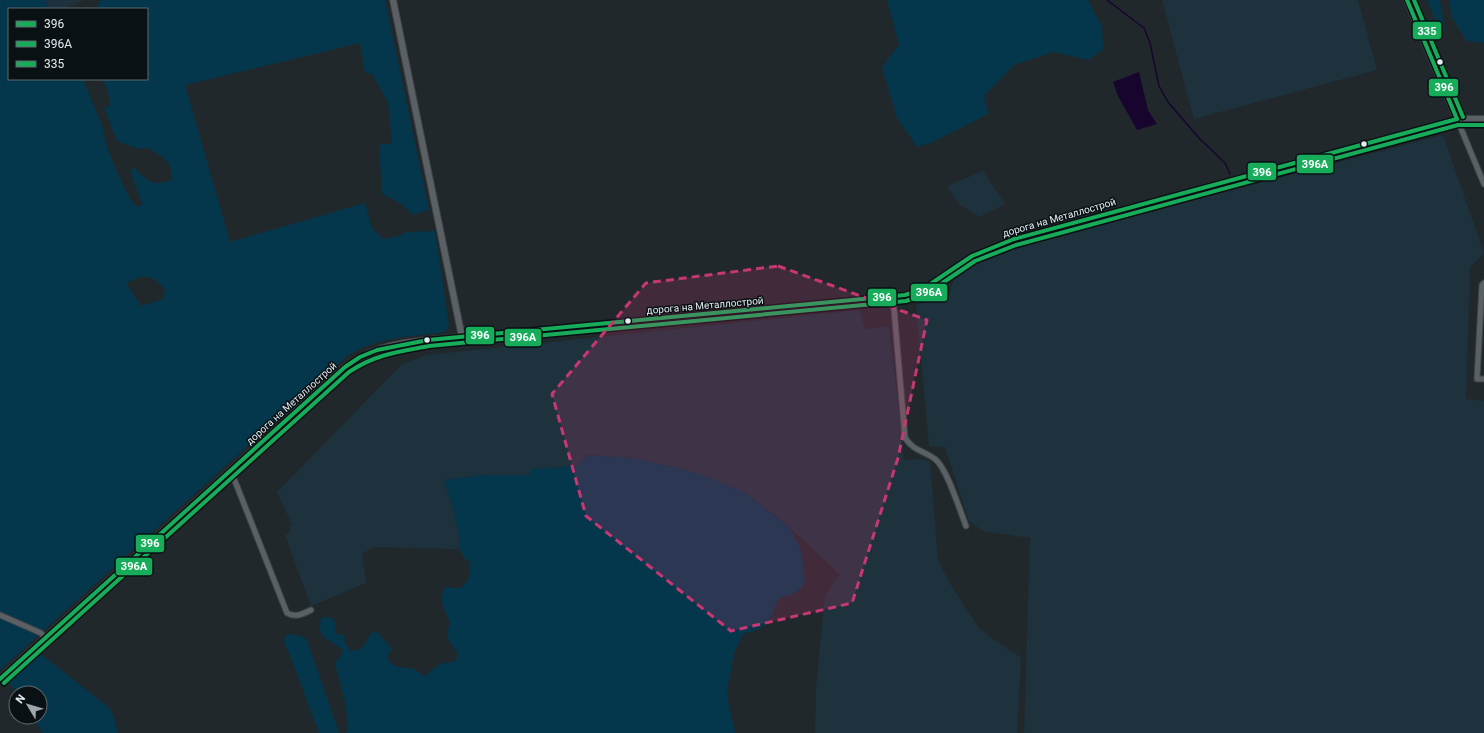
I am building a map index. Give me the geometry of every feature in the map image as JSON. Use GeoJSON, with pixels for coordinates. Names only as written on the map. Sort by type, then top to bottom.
{"type":"FeatureCollection","features":[{"type":"Feature","properties":{"kind":"street"},"geometry":{"type":"LineString","coordinates":[[393,0],[462,336]]}},
{"type":"Feature","properties":{"kind":"street"},"geometry":{"type":"LineString","coordinates":[[1407,0],[1484,184]]}},
{"type":"Feature","properties":{"kind":"street","name":"дорога на Металлострой"},"geometry":{"type":"LineString","coordinates":[[0,679],[345,367],[360,357],[377,350],[399,345],[462,336],[905,295],[924,288],[972,256],[1014,239],[1458,119],[1484,119]]}},
{"type":"Feature","properties":{"kind":"street"},"geometry":{"type":"LineString","coordinates":[[1484,283],[1482,285],[1477,379],[1484,379]]}},
{"type":"Feature","properties":{"kind":"street"},"geometry":{"type":"LineString","coordinates":[[893,297],[905,438],[911,446],[936,459],[942,467],[966,526]]}},
{"type":"Feature","properties":{"kind":"street"},"geometry":{"type":"LineString","coordinates":[[231,471],[287,613],[291,616],[311,610]]}},
{"type":"Feature","properties":{"kind":"street"},"geometry":{"type":"LineString","coordinates":[[0,616],[41,634],[46,639]]}},
{"type":"Feature","properties":{"kind":"highlighted area"},"geometry":{"type":"Polygon","coordinates":[[[778,266],[927,320],[898,458],[852,603],[731,631],[586,516],[552,394],[646,283],[778,266]]]}},
{"type":"Feature","properties":{"kind":"shaded area"},"geometry":{"type":"Polygon","coordinates":[[[0,0],[45,0],[49,8],[8,8],[8,80],[83,80],[103,128],[106,143],[114,164],[131,200],[138,207],[142,204],[130,170],[135,168],[150,181],[159,183],[170,181],[172,178],[170,166],[163,157],[148,148],[139,149],[117,141],[104,108],[109,107],[109,96],[102,80],[148,80],[148,8],[97,8],[101,0],[385,0],[429,210],[413,215],[399,203],[382,194],[379,145],[392,143],[388,102],[372,74],[365,73],[360,43],[185,85],[230,242],[365,203],[372,228],[383,239],[399,236],[407,232],[435,231],[449,326],[446,331],[403,337],[368,345],[346,357],[0,670],[0,0]],[[143,276],[126,283],[141,306],[163,299],[165,289],[155,279],[143,276]]]}},
{"type":"Feature","properties":{"kind":"shaded area"},"geometry":{"type":"Polygon","coordinates":[[[45,0],[84,0],[65,8],[49,8],[45,0]]]}},
{"type":"Feature","properties":{"kind":"shaded area"},"geometry":{"type":"Polygon","coordinates":[[[887,0],[1088,0],[1102,27],[1103,50],[1088,60],[1054,52],[1014,65],[984,96],[988,114],[931,143],[917,147],[897,118],[882,68],[899,44],[887,0]]]}},
{"type":"Feature","properties":{"kind":"shaded area"},"geometry":{"type":"Polygon","coordinates":[[[1162,0],[1358,0],[1377,70],[1194,119],[1162,0]]]}},
{"type":"Feature","properties":{"kind":"shaded area"},"geometry":{"type":"Polygon","coordinates":[[[1427,0],[1440,0],[1445,31],[1435,19],[1427,0]]]}},
{"type":"Feature","properties":{"kind":"shaded area"},"geometry":{"type":"Polygon","coordinates":[[[1449,0],[1484,0],[1484,43],[1467,41],[1452,18],[1449,0]]]}},
{"type":"Feature","properties":{"kind":"shaded area"},"geometry":{"type":"Polygon","coordinates":[[[1139,72],[1148,110],[1157,124],[1137,130],[1118,96],[1113,82],[1139,72]]]}},
{"type":"Feature","properties":{"kind":"shaded area"},"geometry":{"type":"Polygon","coordinates":[[[1443,135],[1484,253],[1470,267],[1466,399],[1484,401],[1484,733],[1024,733],[1030,538],[983,531],[969,521],[945,447],[929,446],[916,305],[949,296],[955,274],[981,256],[1443,135]]]}},
{"type":"Feature","properties":{"kind":"shaded area"},"geometry":{"type":"Polygon","coordinates":[[[983,171],[1005,204],[979,217],[958,203],[947,186],[983,171]]]}},
{"type":"Feature","properties":{"kind":"shaded area"},"geometry":{"type":"Polygon","coordinates":[[[860,310],[865,329],[889,326],[904,460],[920,459],[930,462],[938,560],[949,582],[979,628],[1000,644],[1021,657],[1017,733],[815,733],[816,689],[825,595],[840,575],[781,520],[744,492],[694,472],[634,458],[586,455],[579,466],[531,469],[530,475],[484,475],[444,480],[454,512],[459,536],[459,549],[373,547],[362,554],[366,583],[311,606],[285,535],[291,532],[289,527],[292,525],[277,492],[402,364],[427,355],[860,310]]]}},
{"type":"Feature","properties":{"kind":"shaded area"},"geometry":{"type":"Polygon","coordinates":[[[586,455],[634,458],[694,472],[744,492],[789,527],[799,545],[802,555],[805,583],[794,594],[779,598],[767,623],[759,629],[743,634],[734,653],[727,697],[735,733],[345,733],[348,729],[345,702],[335,664],[343,650],[325,638],[322,634],[320,624],[322,617],[332,618],[336,622],[335,634],[344,634],[345,643],[351,651],[363,647],[373,631],[378,633],[392,649],[387,657],[393,664],[399,667],[413,669],[425,676],[439,665],[454,661],[458,657],[457,652],[448,639],[447,634],[450,622],[441,598],[445,587],[456,588],[462,587],[465,584],[470,574],[470,562],[465,559],[459,549],[459,536],[454,512],[444,480],[484,475],[530,475],[530,469],[579,466],[586,455]]]}},
{"type":"Feature","properties":{"kind":"shaded area"},"geometry":{"type":"Polygon","coordinates":[[[287,634],[301,636],[307,640],[339,733],[319,733],[285,645],[284,639],[287,634]]]}},
{"type":"Feature","properties":{"kind":"shaded area"},"geometry":{"type":"Polygon","coordinates":[[[38,652],[107,706],[112,712],[118,733],[43,733],[38,725],[48,725],[48,685],[10,685],[7,680],[38,652]]]}},
{"type":"Feature","properties":{"kind":"waterway"},"geometry":{"type":"LineString","coordinates":[[1107,0],[1144,28],[1150,43],[1159,86],[1168,102],[1199,138],[1225,163],[1230,174]]}},
{"type":"Feature","properties":{"kind":"transit line","name":"396"},"geometry":{"type":"LineString","coordinates":[[1407,0],[1457,119]]}},
{"type":"Feature","properties":{"kind":"transit line","name":"335"},"geometry":{"type":"LineString","coordinates":[[1414,0],[1463,117]]}},
{"type":"Feature","properties":{"kind":"transit line","name":"396"},"geometry":{"type":"LineString","coordinates":[[0,679],[345,367],[360,357],[377,350],[428,340],[905,295],[923,289],[972,256],[1014,239],[1457,119]]}},
{"type":"Feature","properties":{"kind":"transit line","name":"396А"},"geometry":{"type":"LineString","coordinates":[[4,683],[349,372],[378,357],[429,346],[906,301],[926,294],[975,261],[1016,245],[1458,125],[1484,125]]}}]}
